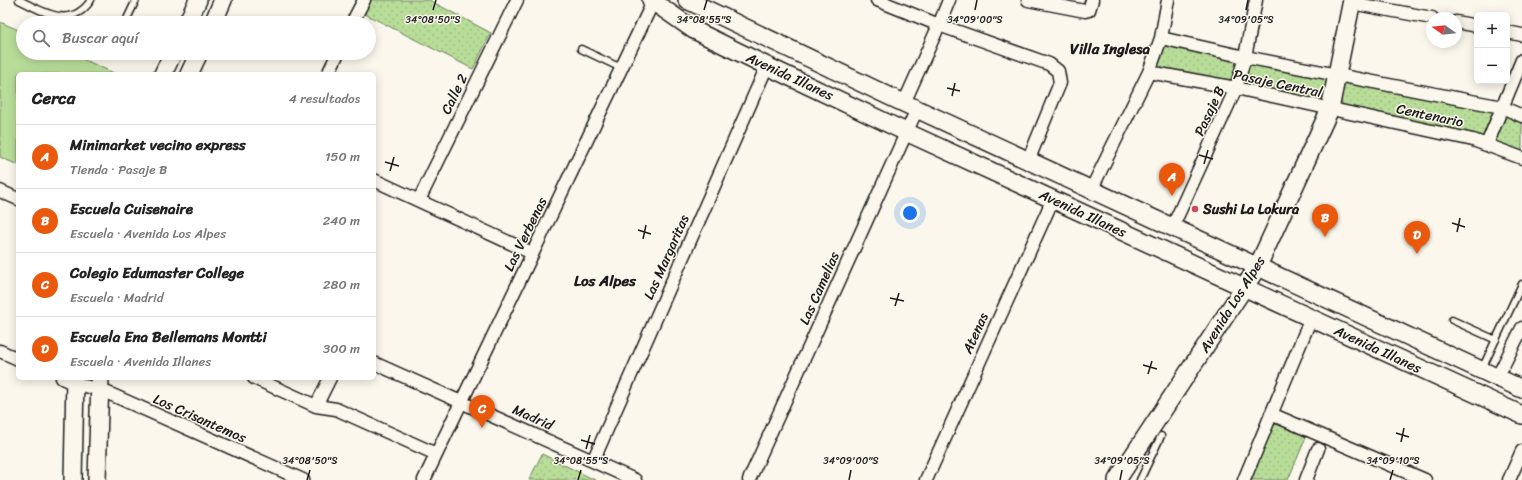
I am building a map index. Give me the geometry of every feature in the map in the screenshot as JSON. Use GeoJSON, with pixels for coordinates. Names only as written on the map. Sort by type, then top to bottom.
{"type":"FeatureCollection","features":[{"type":"Feature","properties":{"kind":"main road"},"geometry":{"type":"LineString","coordinates":[[190,16],[198,0]]}},
{"type":"Feature","properties":{"kind":"main road"},"geometry":{"type":"LineString","coordinates":[[216,16],[223,0]]}},
{"type":"Feature","properties":{"kind":"main road","name":"Avenida Illanes"},"geometry":{"type":"LineString","coordinates":[[687,0],[1028,161],[1522,389]]}},
{"type":"Feature","properties":{"kind":"main road","name":"Avenida Illanes"},"geometry":{"type":"LineString","coordinates":[[652,1],[694,30],[767,66],[906,132],[1522,415]]}},
{"type":"Feature","properties":{"kind":"main road","name":"Avenida Los Alpes"},"geometry":{"type":"LineString","coordinates":[[1117,480],[1258,268],[1330,109],[1352,2]]}},
{"type":"Feature","properties":{"kind":"main road"},"geometry":{"type":"LineString","coordinates":[[164,72],[170,60]]}},
{"type":"Feature","properties":{"kind":"main road"},"geometry":{"type":"LineString","coordinates":[[190,72],[196,60]]}},
{"type":"Feature","properties":{"kind":"main road"},"geometry":{"type":"LineString","coordinates":[[71,380],[73,480]]}},
{"type":"Feature","properties":{"kind":"main road"},"geometry":{"type":"LineString","coordinates":[[97,480],[100,384]]}},
{"type":"Feature","properties":{"kind":"street"},"geometry":{"type":"LineString","coordinates":[[356,16],[364,0]]}},
{"type":"Feature","properties":{"kind":"street","name":"Calle 2"},"geometry":{"type":"LineString","coordinates":[[419,200],[517,0]]}},
{"type":"Feature","properties":{"kind":"street"},"geometry":{"type":"LineString","coordinates":[[877,0],[939,25],[1049,64],[1058,71],[1060,83],[1028,161]]}},
{"type":"Feature","properties":{"kind":"street","name":"Las Camelias"},"geometry":{"type":"LineString","coordinates":[[749,480],[906,132],[910,106],[949,0]]}},
{"type":"Feature","properties":{"kind":"street"},"geometry":{"type":"LineString","coordinates":[[1028,0],[1085,11],[1089,10],[1092,0]]}},
{"type":"Feature","properties":{"kind":"street"},"geometry":{"type":"LineString","coordinates":[[1091,190],[1149,72],[1161,38],[1168,0]]}},
{"type":"Feature","properties":{"kind":"street","name":"Pasaje B"},"geometry":{"type":"LineString","coordinates":[[1172,228],[1236,88],[1256,0]]}},
{"type":"Feature","properties":{"kind":"street","name":"Las Verbenas"},"geometry":{"type":"LineString","coordinates":[[424,480],[652,1]]}},
{"type":"Feature","properties":{"kind":"street"},"geometry":{"type":"LineString","coordinates":[[1352,2],[1426,17]]}},
{"type":"Feature","properties":{"kind":"street"},"geometry":{"type":"LineString","coordinates":[[1462,23],[1474,25]]}},
{"type":"Feature","properties":{"kind":"street"},"geometry":{"type":"LineString","coordinates":[[1510,33],[1522,35]]}},
{"type":"Feature","properties":{"kind":"street","name":"Pasaje Central"},"geometry":{"type":"LineString","coordinates":[[1161,38],[1338,76]]}},
{"type":"Feature","properties":{"kind":"street"},"geometry":{"type":"LineString","coordinates":[[329,72],[335,60]]}},
{"type":"Feature","properties":{"kind":"street"},"geometry":{"type":"LineString","coordinates":[[1486,144],[1522,60]]}},
{"type":"Feature","properties":{"kind":"street","name":"Las Margaritas"},"geometry":{"type":"LineString","coordinates":[[593,461],[767,66]]}},
{"type":"Feature","properties":{"kind":"street","name":"Pasaje Central"},"geometry":{"type":"LineString","coordinates":[[1149,72],[1236,88],[1330,109]]}},
{"type":"Feature","properties":{"kind":"street","name":"Centenario"},"geometry":{"type":"LineString","coordinates":[[1338,76],[1502,107],[1522,116]]}},
{"type":"Feature","properties":{"kind":"street","name":"Centenario"},"geometry":{"type":"LineString","coordinates":[[1330,109],[1486,144],[1522,158]]}},
{"type":"Feature","properties":{"kind":"street"},"geometry":{"type":"LineString","coordinates":[[376,181],[532,253]]}},
{"type":"Feature","properties":{"kind":"street"},"geometry":{"type":"LineString","coordinates":[[0,191],[16,199]]}},
{"type":"Feature","properties":{"kind":"street","name":"Atenas"},"geometry":{"type":"LineString","coordinates":[[926,480],[1053,199]]}},
{"type":"Feature","properties":{"kind":"street"},"geometry":{"type":"LineString","coordinates":[[1244,480],[1311,318]]}},
{"type":"Feature","properties":{"kind":"street"},"geometry":{"type":"LineString","coordinates":[[1497,378],[1522,328]]}},
{"type":"Feature","properties":{"kind":"street"},"geometry":{"type":"LineString","coordinates":[[0,351],[16,358]]}},
{"type":"Feature","properties":{"kind":"street","name":"Madrid"},"geometry":{"type":"LineString","coordinates":[[376,364],[635,480]]}},
{"type":"Feature","properties":{"kind":"street","name":"Los Crisantemos"},"geometry":{"type":"LineString","coordinates":[[71,380],[100,384],[303,480]]}},
{"type":"Feature","properties":{"kind":"street"},"geometry":{"type":"LineString","coordinates":[[258,380],[316,406],[336,409],[436,454]]}},
{"type":"Feature","properties":{"kind":"street"},"geometry":{"type":"LineString","coordinates":[[316,406],[329,380]]}},
{"type":"Feature","properties":{"kind":"street"},"geometry":{"type":"LineString","coordinates":[[1272,414],[1425,480]]}},
{"type":"Feature","properties":{"kind":"street"},"geometry":{"type":"LineString","coordinates":[[1306,480],[1318,449]]}},
{"type":"Feature","properties":{"kind":"street"},"geometry":{"type":"LineString","coordinates":[[1510,480],[1522,451]]}},
{"type":"Feature","properties":{"kind":"lane"},"geometry":{"type":"LineString","coordinates":[[19,0],[52,16],[71,16],[83,10],[91,0]]}},
{"type":"Feature","properties":{"kind":"lane"},"geometry":{"type":"LineString","coordinates":[[128,16],[136,0]]}},
{"type":"Feature","properties":{"kind":"lane"},"geometry":{"type":"LineString","coordinates":[[580,49],[621,68]]}},
{"type":"Feature","properties":{"kind":"lane"},"geometry":{"type":"LineString","coordinates":[[1482,371],[1522,284]]}},
{"type":"Feature","properties":{"kind":"lane"},"geometry":{"type":"LineString","coordinates":[[1452,320],[1496,340]]}},
{"type":"Feature","properties":{"kind":"lane"},"geometry":{"type":"LineString","coordinates":[[1140,480],[1161,436]]}},
{"type":"Feature","properties":{"kind":"green space"},"geometry":{"type":"Polygon","coordinates":[[[367,0],[429,0],[491,33],[473,69],[376,20],[376,16],[369,16],[361,12],[367,0]]]}},
{"type":"Feature","properties":{"kind":"green space"},"geometry":{"type":"Polygon","coordinates":[[[0,22],[16,29],[16,60],[85,60],[112,72],[16,72],[16,164],[0,157],[0,22]]]}},
{"type":"Feature","properties":{"kind":"green space"},"geometry":{"type":"Polygon","coordinates":[[[1163,41],[1501,110],[1522,119],[1522,155],[1152,70],[1163,41]]]}},
{"type":"Feature","properties":{"kind":"green space"},"geometry":{"type":"Polygon","coordinates":[[[1280,423],[1307,435],[1288,480],[1249,480],[1273,426],[1280,423]]]}},
{"type":"Feature","properties":{"kind":"green space"},"geometry":{"type":"Polygon","coordinates":[[[542,454],[595,480],[529,480],[542,454]]]}},
{"type":"Feature","properties":{"kind":"place","name":"Minimarket vecino express"},"geometry":{"type":"Point","coordinates":[1172,196]}},
{"type":"Feature","properties":{"kind":"place","name":"Sushi La Lokura"},"geometry":{"type":"Point","coordinates":[1195,209]}},
{"type":"Feature","properties":{"kind":"place","name":"Escuela Cuisenaire"},"geometry":{"type":"Point","coordinates":[1325,237]}},
{"type":"Feature","properties":{"kind":"place","name":"Escuela Ena Bellemans Montti"},"geometry":{"type":"Point","coordinates":[1417,254]}},
{"type":"Feature","properties":{"kind":"place","name":"Colegio Edumaster College"},"geometry":{"type":"Point","coordinates":[482,428]}},
{"type":"Feature","properties":{"kind":"district","name":"Villa Inglesa"},"geometry":{"type":"Point","coordinates":[1110,49]}},
{"type":"Feature","properties":{"kind":"district","name":"Los Alpes"},"geometry":{"type":"Point","coordinates":[605,281]}}]}
